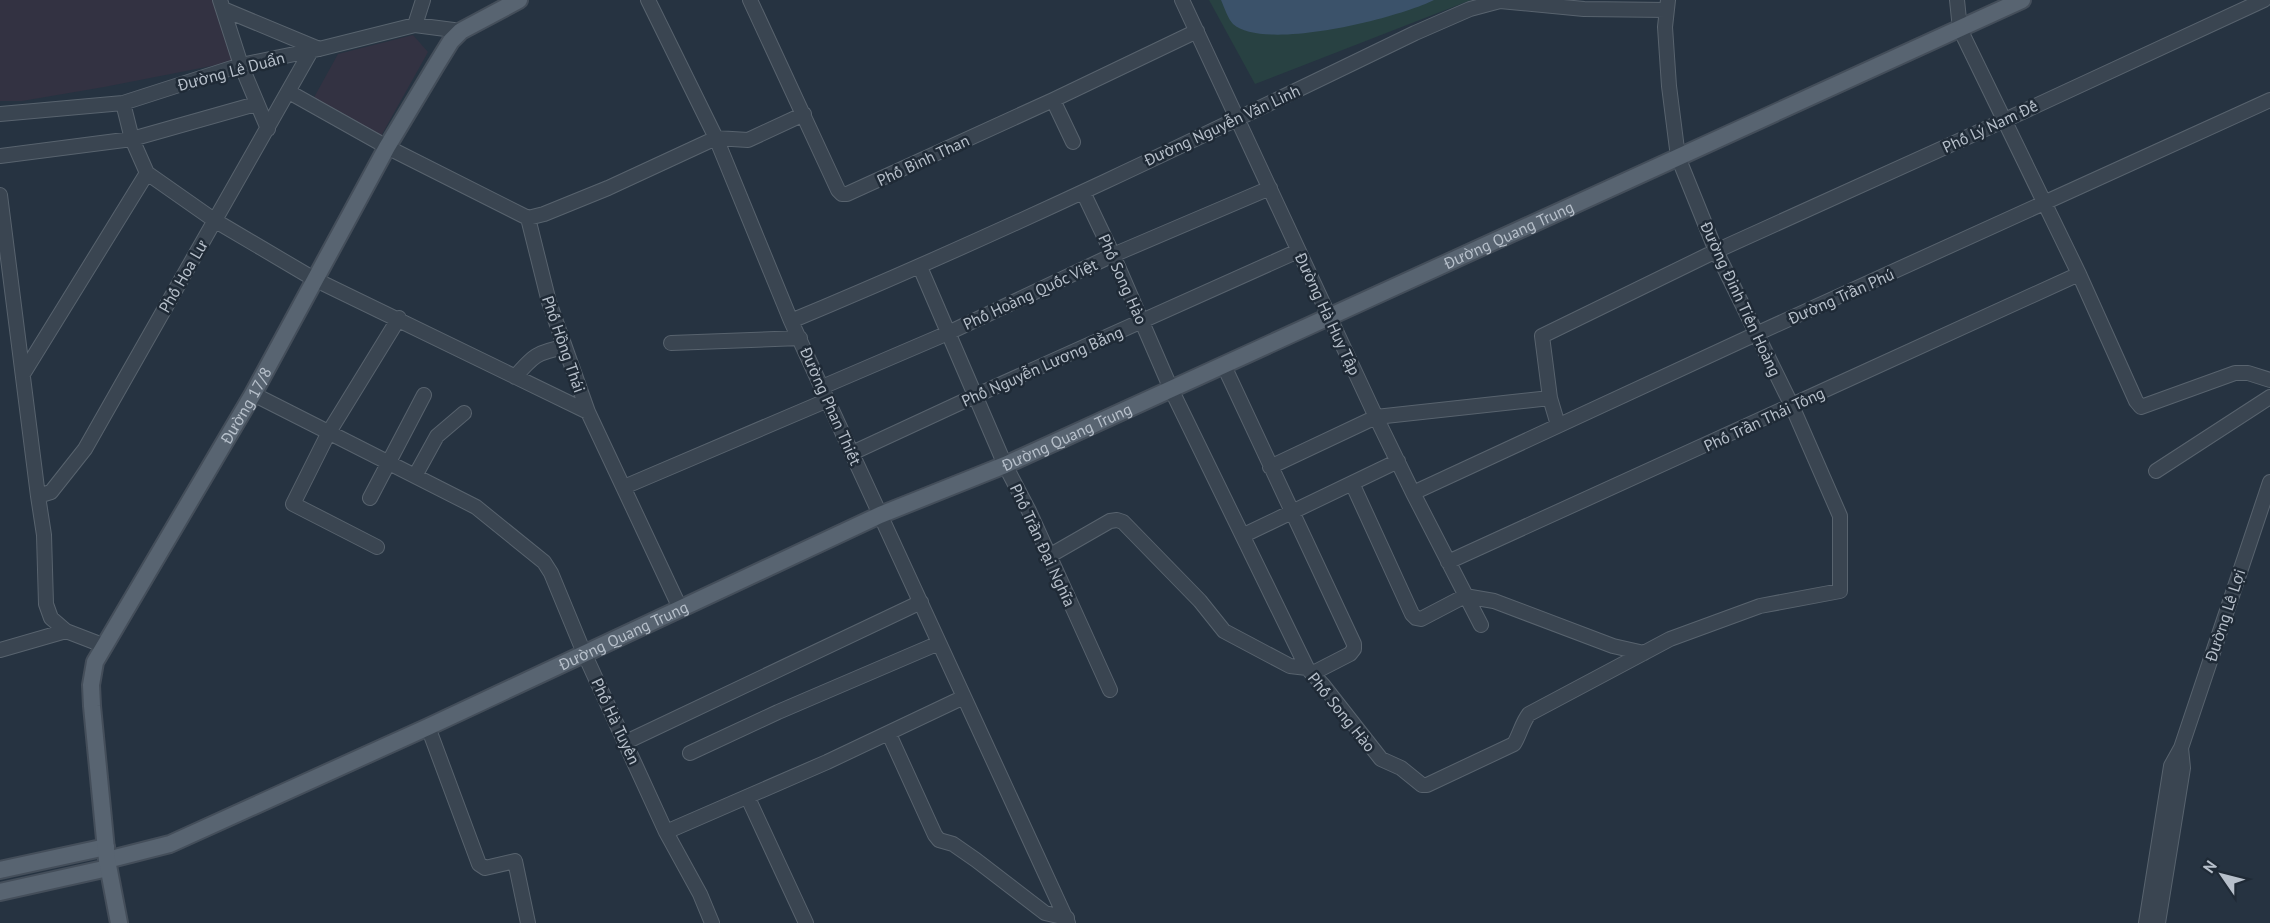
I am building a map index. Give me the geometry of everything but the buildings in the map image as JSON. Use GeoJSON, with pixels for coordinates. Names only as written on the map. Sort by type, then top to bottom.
{"type":"FeatureCollection","features":[{"type":"Feature","properties":{"kind":"main road","name":"Đường 17/8"},"geometry":{"type":"LineString","coordinates":[[119,923],[107,858],[91,685],[95,662],[253,394],[387,147],[451,41],[461,31],[519,0]]}},
{"type":"Feature","properties":{"kind":"main road","name":"Đường Quang Trung"},"geometry":{"type":"LineString","coordinates":[[0,892],[107,858],[170,844],[428,727],[880,515],[1005,465],[2022,0]]}},
{"type":"Feature","properties":{"kind":"main road","name":"Đường Quang Trung"},"geometry":{"type":"LineString","coordinates":[[0,870],[107,858]]}},
{"type":"Feature","properties":{"kind":"street"},"geometry":{"type":"LineString","coordinates":[[415,25],[423,0]]}},
{"type":"Feature","properties":{"kind":"street","name":"Đường Phan Thiết"},"geometry":{"type":"LineString","coordinates":[[648,0],[716,138],[791,321],[1067,920]]}},
{"type":"Feature","properties":{"kind":"street","name":"Phố Bình Than"},"geometry":{"type":"LineString","coordinates":[[750,0],[838,190],[842,194],[847,194],[1053,100],[1197,31]]}},
{"type":"Feature","properties":{"kind":"street","name":"Đường Hà Huy Tập"},"geometry":{"type":"LineString","coordinates":[[1182,0],[1376,417],[1481,625]]}},
{"type":"Feature","properties":{"kind":"street"},"geometry":{"type":"LineString","coordinates":[[1958,0],[1960,29],[2046,203],[2136,401],[2141,407],[2235,373],[2248,373],[2270,380]]}},
{"type":"Feature","properties":{"kind":"street","name":"Phố Lý Nam Đế"},"geometry":{"type":"LineString","coordinates":[[1550,398],[1542,336],[1716,250],[2264,0]]}},
{"type":"Feature","properties":{"kind":"street","name":"Đường Nguyễn Văn Linh"},"geometry":{"type":"LineString","coordinates":[[791,321],[920,267],[1083,192],[1415,33],[1480,6],[1500,1],[1584,9],[1668,5]]}},
{"type":"Feature","properties":{"kind":"street"},"geometry":{"type":"LineString","coordinates":[[222,5],[315,50]]}},
{"type":"Feature","properties":{"kind":"street"},"geometry":{"type":"LineString","coordinates":[[222,5],[241,65],[268,129]]}},
{"type":"Feature","properties":{"kind":"street","name":"Đường Đinh Tiên Hoàng"},"geometry":{"type":"LineString","coordinates":[[1668,5],[1665,27],[1669,86],[1678,157],[1716,250],[1791,406],[1840,516],[1840,591]]}},
{"type":"Feature","properties":{"kind":"street","name":"Đường Lê Duẩn"},"geometry":{"type":"LineString","coordinates":[[0,114],[123,103],[241,65],[315,50],[415,25],[461,31]]}},
{"type":"Feature","properties":{"kind":"street","name":"Phố Hoa Lư"},"geometry":{"type":"LineString","coordinates":[[42,495],[51,492],[85,449],[214,220],[315,50]]}},
{"type":"Feature","properties":{"kind":"street"},"geometry":{"type":"LineString","coordinates":[[289,92],[387,147],[528,218],[544,214],[608,188],[716,138],[748,140],[804,114]]}},
{"type":"Feature","properties":{"kind":"street"},"geometry":{"type":"LineString","coordinates":[[1053,100],[1073,142]]}},
{"type":"Feature","properties":{"kind":"street","name":"Đường Trần Phú"},"geometry":{"type":"LineString","coordinates":[[1413,493],[2270,100]]}},
{"type":"Feature","properties":{"kind":"street"},"geometry":{"type":"LineString","coordinates":[[123,103],[132,139],[147,173],[214,220],[314,279],[399,318],[588,412]]}},
{"type":"Feature","properties":{"kind":"street"},"geometry":{"type":"LineString","coordinates":[[0,156],[132,139],[256,104]]}},
{"type":"Feature","properties":{"kind":"street"},"geometry":{"type":"LineString","coordinates":[[23,374],[93,264],[147,173]]}},
{"type":"Feature","properties":{"kind":"street","name":"Phố Hoàng Quốc Việt"},"geometry":{"type":"LineString","coordinates":[[624,486],[1113,255],[1270,188]]}},
{"type":"Feature","properties":{"kind":"street","name":"Phố Song Hào"},"geometry":{"type":"LineString","coordinates":[[1083,192],[1171,389],[1310,671],[1381,759],[1401,768],[1422,785],[1427,785],[1514,744],[1529,714],[1670,639],[1760,606],[1840,591]]}},
{"type":"Feature","properties":{"kind":"street"},"geometry":{"type":"LineString","coordinates":[[0,195],[23,374],[42,495],[46,604],[51,618],[66,631],[105,646]]}},
{"type":"Feature","properties":{"kind":"street","name":"Phố Hồng Thái"},"geometry":{"type":"LineString","coordinates":[[528,218],[549,302],[588,412],[680,608]]}},
{"type":"Feature","properties":{"kind":"street","name":"Phố Nguyễn Lương Bằng"},"geometry":{"type":"LineString","coordinates":[[852,453],[1298,251]]}},
{"type":"Feature","properties":{"kind":"street","name":"Phố Trần Đại Nghĩa"},"geometry":{"type":"LineString","coordinates":[[920,267],[977,395],[1005,465],[1110,690]]}},
{"type":"Feature","properties":{"kind":"street","name":"Phố Trần Thái Tông"},"geometry":{"type":"LineString","coordinates":[[1448,562],[2079,274]]}},
{"type":"Feature","properties":{"kind":"street"},"geometry":{"type":"LineString","coordinates":[[377,548],[293,504],[329,432],[399,318]]}},
{"type":"Feature","properties":{"kind":"street"},"geometry":{"type":"LineString","coordinates":[[671,342],[800,338]]}},
{"type":"Feature","properties":{"kind":"street"},"geometry":{"type":"LineString","coordinates":[[515,377],[533,356],[543,351],[565,347]]}},
{"type":"Feature","properties":{"kind":"street"},"geometry":{"type":"LineString","coordinates":[[1049,556],[1110,521],[1124,522],[1200,601],[1224,631],[1290,666],[1310,671],[1350,654],[1354,649],[1354,644],[1224,366]]}},
{"type":"Feature","properties":{"kind":"street","name":"Phố Hà Tuyên"},"geometry":{"type":"LineString","coordinates":[[253,394],[476,507],[544,562],[551,573],[584,653],[666,832],[700,894],[712,923]]}},
{"type":"Feature","properties":{"kind":"street"},"geometry":{"type":"LineString","coordinates":[[370,498],[424,395]]}},
{"type":"Feature","properties":{"kind":"street"},"geometry":{"type":"LineString","coordinates":[[2156,471],[2270,397]]}},
{"type":"Feature","properties":{"kind":"street"},"geometry":{"type":"LineString","coordinates":[[1270,467],[1376,417],[1550,398],[1558,425]]}},
{"type":"Feature","properties":{"kind":"street"},"geometry":{"type":"LineString","coordinates":[[415,476],[437,436],[464,413]]}},
{"type":"Feature","properties":{"kind":"street"},"geometry":{"type":"LineString","coordinates":[[1244,535],[1398,461]]}},
{"type":"Feature","properties":{"kind":"street","name":"Đường Lê Lợi"},"geometry":{"type":"LineString","coordinates":[[2158,923],[2157,890],[2171,766],[2181,748],[2270,482]]}},
{"type":"Feature","properties":{"kind":"street"},"geometry":{"type":"LineString","coordinates":[[1352,483],[1412,614],[1416,618],[1421,619],[1465,596],[1494,601],[1604,643],[1644,653]]}},
{"type":"Feature","properties":{"kind":"street"},"geometry":{"type":"LineString","coordinates":[[626,742],[921,602]]}},
{"type":"Feature","properties":{"kind":"street"},"geometry":{"type":"LineString","coordinates":[[0,650],[66,631]]}},
{"type":"Feature","properties":{"kind":"street"},"geometry":{"type":"LineString","coordinates":[[690,753],[778,712],[939,643]]}},
{"type":"Feature","properties":{"kind":"street"},"geometry":{"type":"LineString","coordinates":[[666,832],[748,798],[964,697]]}},
{"type":"Feature","properties":{"kind":"street"},"geometry":{"type":"LineString","coordinates":[[428,727],[479,864],[485,868],[515,861],[528,923]]}},
{"type":"Feature","properties":{"kind":"street"},"geometry":{"type":"LineString","coordinates":[[889,734],[934,835],[939,840],[953,844],[976,860],[1045,914],[1067,920]]}},
{"type":"Feature","properties":{"kind":"street"},"geometry":{"type":"LineString","coordinates":[[748,798],[806,923]]}},
{"type":"Feature","properties":{"kind":"street","name":"Đường Lê Lợi"},"geometry":{"type":"LineString","coordinates":[[2146,923],[2157,890]]}},
{"type":"Feature","properties":{"kind":"shaded area"},"geometry":{"type":"Polygon","coordinates":[[[0,0],[220,0],[237,61],[22,101],[0,101],[0,0]]]}},
{"type":"Feature","properties":{"kind":"shaded area"},"geometry":{"type":"Polygon","coordinates":[[[1221,0],[1434,0],[1363,23],[1332,29],[1273,35],[1249,32],[1233,24],[1221,0]]]}},
{"type":"Feature","properties":{"kind":"shaded area"},"geometry":{"type":"Polygon","coordinates":[[[413,35],[428,52],[380,138],[312,101],[338,54],[413,35]]]}},
{"type":"Feature","properties":{"kind":"green space"},"geometry":{"type":"Polygon","coordinates":[[[1209,0],[1471,0],[1255,84],[1209,0]]]}}]}
